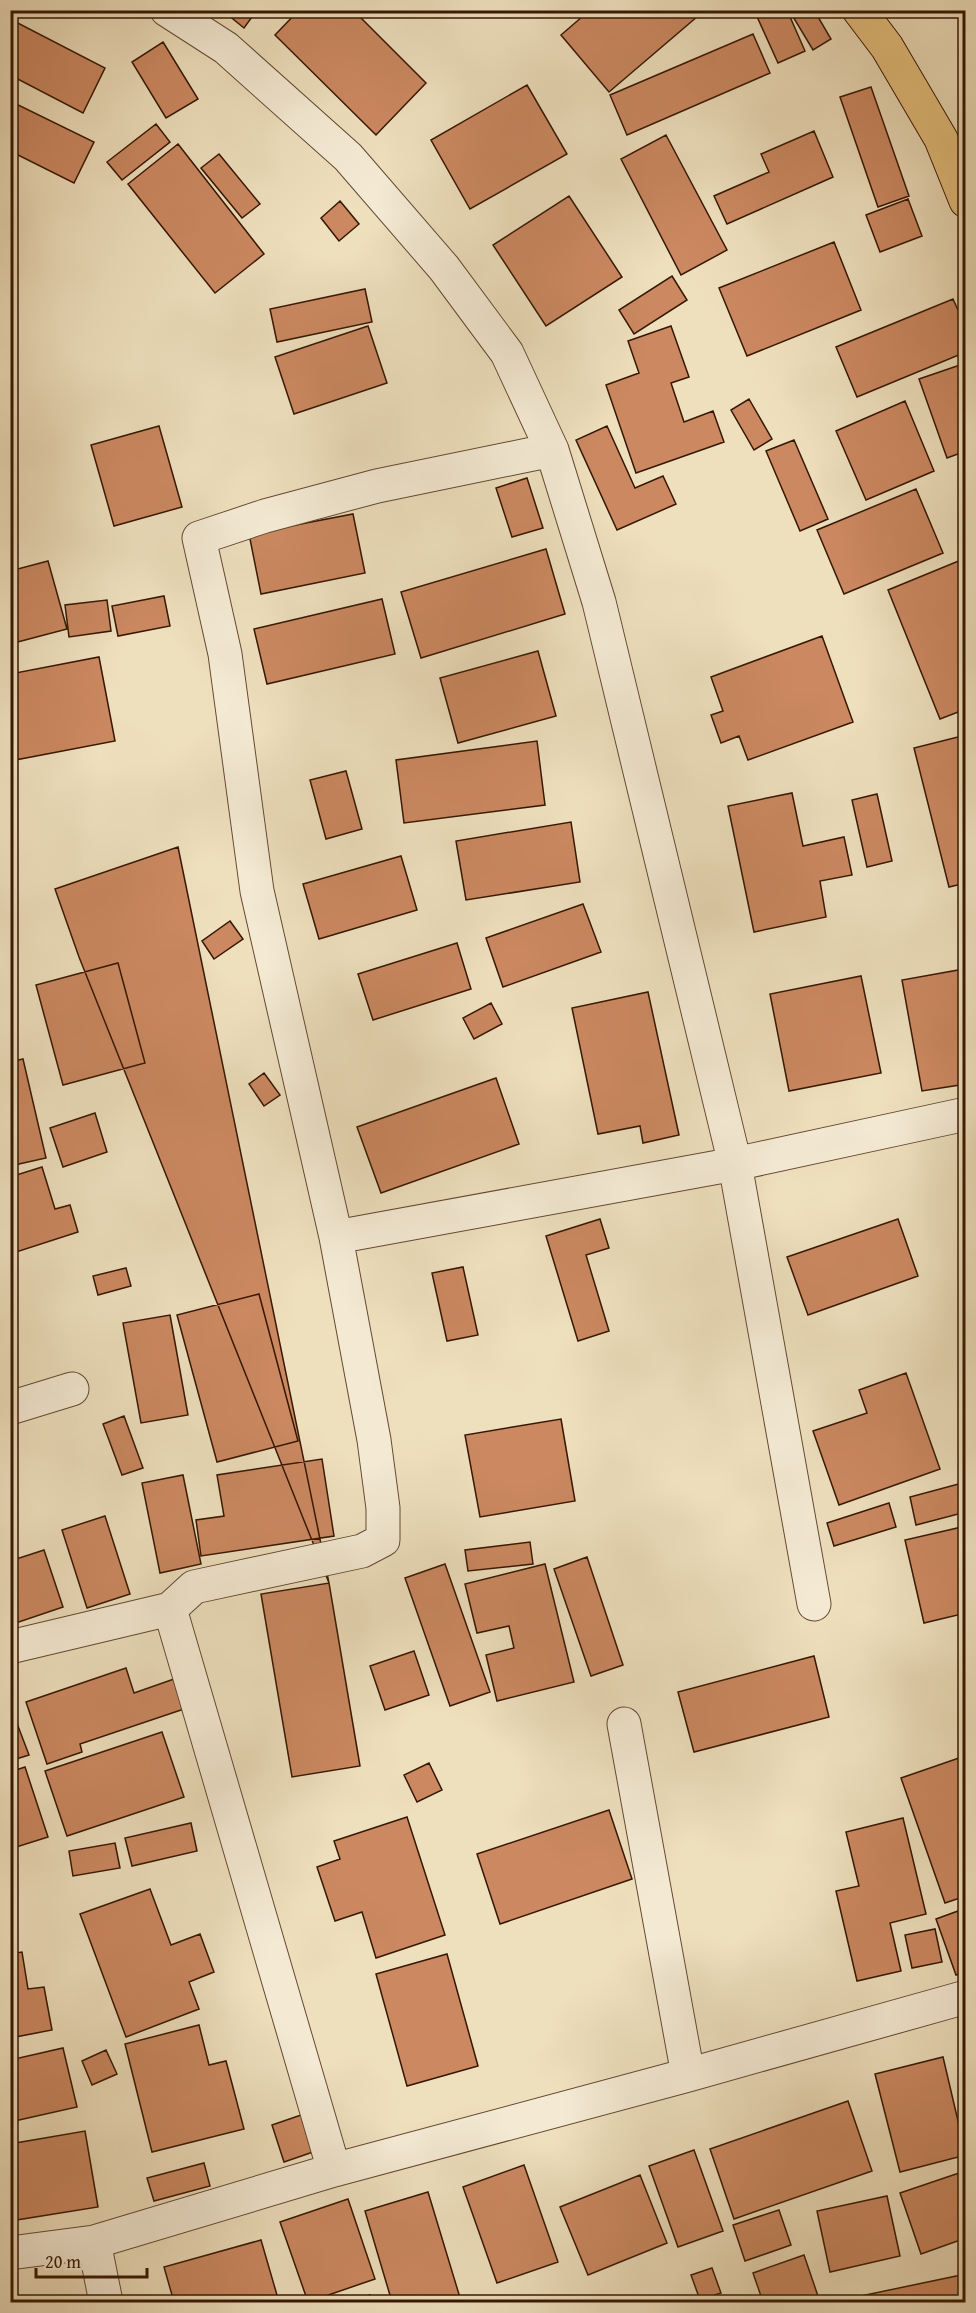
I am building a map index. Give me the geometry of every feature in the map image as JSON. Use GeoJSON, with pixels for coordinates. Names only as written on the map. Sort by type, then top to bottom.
{"type":"FeatureCollection","features":[{"type":"Feature","properties":{"kind":"main road"},"geometry":{"type":"LineString","coordinates":[[859,10],[887,47],[941,139],[966,201]]}},
{"type":"Feature","properties":{"kind":"street"},"geometry":{"type":"LineString","coordinates":[[167,10],[226,48],[348,156],[444,268],[507,353],[552,450],[599,602],[735,1164],[814,1604]]}},
{"type":"Feature","properties":{"kind":"street"},"geometry":{"type":"LineString","coordinates":[[10,1647],[170,1609],[194,1587],[362,1551],[383,1540],[383,1508],[374,1440],[336,1237],[257,891],[225,654],[199,538],[266,516],[377,486],[552,450]]}},
{"type":"Feature","properties":{"kind":"street"},"geometry":{"type":"LineString","coordinates":[[336,1237],[735,1164],[966,1114]]}},
{"type":"Feature","properties":{"kind":"street"},"geometry":{"type":"LineString","coordinates":[[10,1408],[72,1389]]}},
{"type":"Feature","properties":{"kind":"street"},"geometry":{"type":"LineString","coordinates":[[170,1609],[334,2170]]}},
{"type":"Feature","properties":{"kind":"street"},"geometry":{"type":"LineString","coordinates":[[624,1724],[688,2075]]}},
{"type":"Feature","properties":{"kind":"street"},"geometry":{"type":"LineString","coordinates":[[10,2253],[94,2242],[334,2170],[688,2075],[966,1997]]}},
{"type":"Feature","properties":{"kind":"street"},"geometry":{"type":"LineString","coordinates":[[94,2242],[106,2302]]}},
{"type":"Feature","properties":{"kind":"building"},"geometry":{"type":"Polygon","coordinates":[[[222,10],[257,10],[244,28],[222,10]]]}},
{"type":"Feature","properties":{"kind":"building"},"geometry":{"type":"Polygon","coordinates":[[[299,10],[353,10],[426,83],[376,135],[275,35],[299,10]]]}},
{"type":"Feature","properties":{"kind":"building"},"geometry":{"type":"Polygon","coordinates":[[[590,10],[705,10],[609,92],[561,35],[590,10]]]}},
{"type":"Feature","properties":{"kind":"building"},"geometry":{"type":"Polygon","coordinates":[[[754,10],[787,10],[805,51],[778,63],[754,10]]]}},
{"type":"Feature","properties":{"kind":"building"},"geometry":{"type":"Polygon","coordinates":[[[789,10],[814,10],[831,39],[813,50],[789,10]]]}},
{"type":"Feature","properties":{"kind":"building"},"geometry":{"type":"Polygon","coordinates":[[[10,19],[105,68],[83,113],[10,75],[10,19]]]}},
{"type":"Feature","properties":{"kind":"building"},"geometry":{"type":"Polygon","coordinates":[[[753,34],[770,73],[627,135],[610,95],[753,34]]]}},
{"type":"Feature","properties":{"kind":"building"},"geometry":{"type":"Polygon","coordinates":[[[163,42],[198,99],[166,118],[132,62],[163,42]]]}},
{"type":"Feature","properties":{"kind":"building"},"geometry":{"type":"Polygon","coordinates":[[[527,85],[567,154],[470,209],[431,140],[527,85]]]}},
{"type":"Feature","properties":{"kind":"building"},"geometry":{"type":"Polygon","coordinates":[[[871,87],[909,196],[878,207],[840,97],[871,87]]]}},
{"type":"Feature","properties":{"kind":"building"},"geometry":{"type":"Polygon","coordinates":[[[10,101],[94,142],[74,183],[10,151],[10,101]]]}},
{"type":"Feature","properties":{"kind":"building"},"geometry":{"type":"Polygon","coordinates":[[[156,124],[170,142],[122,180],[107,162],[156,124]]]}},
{"type":"Feature","properties":{"kind":"building"},"geometry":{"type":"Polygon","coordinates":[[[814,131],[833,177],[727,224],[714,196],[769,172],[761,154],[814,131]]]}},
{"type":"Feature","properties":{"kind":"building"},"geometry":{"type":"Polygon","coordinates":[[[666,135],[727,250],[681,275],[621,159],[666,135]]]}},
{"type":"Feature","properties":{"kind":"building"},"geometry":{"type":"Polygon","coordinates":[[[178,144],[264,254],[215,293],[128,184],[178,144]]]}},
{"type":"Feature","properties":{"kind":"building"},"geometry":{"type":"Polygon","coordinates":[[[219,154],[260,204],[242,218],[201,168],[219,154]]]}},
{"type":"Feature","properties":{"kind":"building"},"geometry":{"type":"Polygon","coordinates":[[[569,196],[622,277],[546,326],[493,245],[569,196]]]}},
{"type":"Feature","properties":{"kind":"building"},"geometry":{"type":"Polygon","coordinates":[[[908,199],[922,236],[880,252],[866,215],[908,199]]]}},
{"type":"Feature","properties":{"kind":"building"},"geometry":{"type":"Polygon","coordinates":[[[340,201],[359,224],[339,241],[321,218],[340,201]]]}},
{"type":"Feature","properties":{"kind":"building"},"geometry":{"type":"Polygon","coordinates":[[[834,242],[861,310],[747,356],[719,288],[834,242]]]}},
{"type":"Feature","properties":{"kind":"building"},"geometry":{"type":"Polygon","coordinates":[[[672,276],[687,300],[634,334],[619,310],[672,276]]]}},
{"type":"Feature","properties":{"kind":"building"},"geometry":{"type":"Polygon","coordinates":[[[365,289],[372,322],[277,342],[270,309],[365,289]]]}},
{"type":"Feature","properties":{"kind":"building"},"geometry":{"type":"Polygon","coordinates":[[[953,299],[966,328],[966,352],[857,397],[836,347],[953,299]]]}},
{"type":"Feature","properties":{"kind":"building"},"geometry":{"type":"Polygon","coordinates":[[[368,326],[387,383],[294,414],[275,357],[368,326]]]}},
{"type":"Feature","properties":{"kind":"building"},"geometry":{"type":"Polygon","coordinates":[[[671,326],[689,377],[671,383],[684,422],[713,411],[724,442],[636,473],[606,385],[639,373],[628,341],[671,326]]]}},
{"type":"Feature","properties":{"kind":"building"},"geometry":{"type":"Polygon","coordinates":[[[960,365],[966,379],[966,451],[947,458],[919,379],[960,365]]]}},
{"type":"Feature","properties":{"kind":"building"},"geometry":{"type":"Polygon","coordinates":[[[749,399],[772,439],[754,450],[731,410],[749,399]]]}},
{"type":"Feature","properties":{"kind":"building"},"geometry":{"type":"Polygon","coordinates":[[[905,401],[934,471],[866,500],[836,431],[905,401]]]}},
{"type":"Feature","properties":{"kind":"building"},"geometry":{"type":"Polygon","coordinates":[[[159,426],[182,507],[114,526],[91,445],[159,426]]]}},
{"type":"Feature","properties":{"kind":"building"},"geometry":{"type":"Polygon","coordinates":[[[607,426],[635,488],[663,476],[676,504],[617,530],[576,440],[607,426]]]}},
{"type":"Feature","properties":{"kind":"building"},"geometry":{"type":"Polygon","coordinates":[[[794,440],[828,519],[800,531],[766,451],[794,440]]]}},
{"type":"Feature","properties":{"kind":"building"},"geometry":{"type":"Polygon","coordinates":[[[527,478],[543,528],[512,537],[496,488],[527,478]]]}},
{"type":"Feature","properties":{"kind":"building"},"geometry":{"type":"Polygon","coordinates":[[[916,489],[943,553],[844,594],[817,530],[916,489]]]}},
{"type":"Feature","properties":{"kind":"building"},"geometry":{"type":"Polygon","coordinates":[[[353,514],[365,573],[261,594],[249,534],[353,514]]]}},
{"type":"Feature","properties":{"kind":"building"},"geometry":{"type":"Polygon","coordinates":[[[546,549],[565,614],[421,658],[401,592],[546,549]]]}},
{"type":"Feature","properties":{"kind":"building"},"geometry":{"type":"Polygon","coordinates":[[[961,560],[966,571],[966,709],[940,719],[888,590],[961,560]]]}},
{"type":"Feature","properties":{"kind":"building"},"geometry":{"type":"Polygon","coordinates":[[[48,561],[67,629],[10,644],[10,571],[48,561]]]}},
{"type":"Feature","properties":{"kind":"building"},"geometry":{"type":"Polygon","coordinates":[[[164,596],[170,626],[118,636],[112,606],[164,596]]]}},
{"type":"Feature","properties":{"kind":"building"},"geometry":{"type":"Polygon","coordinates":[[[382,599],[395,654],[267,684],[254,629],[382,599]]]}},
{"type":"Feature","properties":{"kind":"building"},"geometry":{"type":"Polygon","coordinates":[[[107,600],[111,631],[69,637],[65,605],[107,600]]]}},
{"type":"Feature","properties":{"kind":"building"},"geometry":{"type":"Polygon","coordinates":[[[822,636],[853,722],[748,760],[739,736],[721,743],[711,715],[723,711],[711,677],[822,636]]]}},
{"type":"Feature","properties":{"kind":"building"},"geometry":{"type":"Polygon","coordinates":[[[538,651],[556,716],[458,743],[440,678],[538,651]]]}},
{"type":"Feature","properties":{"kind":"building"},"geometry":{"type":"Polygon","coordinates":[[[99,657],[115,741],[10,761],[10,674],[99,657]]]}},
{"type":"Feature","properties":{"kind":"building"},"geometry":{"type":"Polygon","coordinates":[[[966,735],[966,883],[949,887],[914,748],[966,735]]]}},
{"type":"Feature","properties":{"kind":"building"},"geometry":{"type":"Polygon","coordinates":[[[537,741],[545,805],[404,823],[396,760],[537,741]]]}},
{"type":"Feature","properties":{"kind":"building"},"geometry":{"type":"Polygon","coordinates":[[[346,771],[362,829],[326,839],[310,780],[346,771]]]}},
{"type":"Feature","properties":{"kind":"building"},"geometry":{"type":"Polygon","coordinates":[[[792,793],[803,846],[844,837],[852,875],[820,881],[826,917],[754,932],[728,806],[792,793]]]}},
{"type":"Feature","properties":{"kind":"building"},"geometry":{"type":"Polygon","coordinates":[[[877,794],[892,861],[867,867],[852,800],[877,794]]]}},
{"type":"Feature","properties":{"kind":"building"},"geometry":{"type":"Polygon","coordinates":[[[571,822],[580,882],[466,900],[456,841],[571,822]]]}},
{"type":"Feature","properties":{"kind":"building"},"geometry":{"type":"Polygon","coordinates":[[[178,847],[329,1583],[79,957],[55,889],[178,847]]]}},
{"type":"Feature","properties":{"kind":"building"},"geometry":{"type":"Polygon","coordinates":[[[401,856],[417,910],[319,939],[303,884],[401,856]]]}},
{"type":"Feature","properties":{"kind":"building"},"geometry":{"type":"Polygon","coordinates":[[[583,904],[601,952],[503,987],[486,938],[583,904]]]}},
{"type":"Feature","properties":{"kind":"building"},"geometry":{"type":"Polygon","coordinates":[[[230,921],[243,939],[214,959],[202,941],[230,921]]]}},
{"type":"Feature","properties":{"kind":"building"},"geometry":{"type":"Polygon","coordinates":[[[457,943],[471,989],[373,1020],[358,974],[457,943]]]}},
{"type":"Feature","properties":{"kind":"building"},"geometry":{"type":"Polygon","coordinates":[[[118,963],[145,1063],[63,1085],[36,985],[118,963]]]}},
{"type":"Feature","properties":{"kind":"building"},"geometry":{"type":"Polygon","coordinates":[[[964,969],[966,1084],[922,1091],[902,980],[964,969]]]}},
{"type":"Feature","properties":{"kind":"building"},"geometry":{"type":"Polygon","coordinates":[[[861,976],[881,1073],[789,1091],[770,994],[861,976]]]}},
{"type":"Feature","properties":{"kind":"building"},"geometry":{"type":"Polygon","coordinates":[[[648,992],[679,1135],[643,1143],[640,1126],[598,1134],[572,1008],[648,992]]]}},
{"type":"Feature","properties":{"kind":"building"},"geometry":{"type":"Polygon","coordinates":[[[491,1003],[502,1024],[474,1039],[463,1018],[491,1003]]]}},
{"type":"Feature","properties":{"kind":"building"},"geometry":{"type":"Polygon","coordinates":[[[23,1059],[46,1158],[10,1166],[10,1062],[23,1059]]]}},
{"type":"Feature","properties":{"kind":"building"},"geometry":{"type":"Polygon","coordinates":[[[264,1073],[280,1095],[264,1106],[249,1084],[264,1073]]]}},
{"type":"Feature","properties":{"kind":"building"},"geometry":{"type":"Polygon","coordinates":[[[496,1078],[519,1144],[381,1193],[357,1127],[496,1078]]]}},
{"type":"Feature","properties":{"kind":"building"},"geometry":{"type":"Polygon","coordinates":[[[95,1113],[107,1152],[63,1167],[50,1128],[95,1113]]]}},
{"type":"Feature","properties":{"kind":"building"},"geometry":{"type":"Polygon","coordinates":[[[42,1167],[55,1209],[70,1205],[78,1232],[10,1254],[10,1177],[42,1167]]]}},
{"type":"Feature","properties":{"kind":"building"},"geometry":{"type":"Polygon","coordinates":[[[600,1219],[609,1248],[586,1255],[609,1331],[578,1341],[546,1236],[600,1219]]]}},
{"type":"Feature","properties":{"kind":"building"},"geometry":{"type":"Polygon","coordinates":[[[898,1219],[918,1276],[808,1315],[787,1257],[898,1219]]]}},
{"type":"Feature","properties":{"kind":"building"},"geometry":{"type":"Polygon","coordinates":[[[463,1267],[478,1335],[447,1341],[432,1273],[463,1267]]]}},
{"type":"Feature","properties":{"kind":"building"},"geometry":{"type":"Polygon","coordinates":[[[126,1268],[131,1286],[98,1295],[93,1276],[126,1268]]]}},
{"type":"Feature","properties":{"kind":"building"},"geometry":{"type":"Polygon","coordinates":[[[259,1294],[298,1441],[217,1462],[177,1315],[259,1294]]]}},
{"type":"Feature","properties":{"kind":"building"},"geometry":{"type":"Polygon","coordinates":[[[170,1315],[188,1415],[141,1423],[123,1323],[170,1315]]]}},
{"type":"Feature","properties":{"kind":"building"},"geometry":{"type":"Polygon","coordinates":[[[906,1373],[940,1469],[839,1505],[813,1431],[867,1413],[859,1390],[906,1373]]]}},
{"type":"Feature","properties":{"kind":"building"},"geometry":{"type":"Polygon","coordinates":[[[124,1416],[143,1468],[122,1475],[103,1424],[124,1416]]]}},
{"type":"Feature","properties":{"kind":"building"},"geometry":{"type":"Polygon","coordinates":[[[561,1419],[575,1501],[480,1517],[465,1435],[561,1419]]]}},
{"type":"Feature","properties":{"kind":"building"},"geometry":{"type":"Polygon","coordinates":[[[322,1459],[334,1536],[201,1556],[196,1520],[224,1516],[217,1475],[322,1459]]]}},
{"type":"Feature","properties":{"kind":"building"},"geometry":{"type":"Polygon","coordinates":[[[183,1475],[201,1564],[160,1573],[142,1483],[183,1475]]]}},
{"type":"Feature","properties":{"kind":"building"},"geometry":{"type":"Polygon","coordinates":[[[966,1482],[966,1512],[916,1525],[910,1497],[966,1482]]]}},
{"type":"Feature","properties":{"kind":"building"},"geometry":{"type":"Polygon","coordinates":[[[889,1503],[896,1527],[834,1546],[827,1523],[889,1503]]]}},
{"type":"Feature","properties":{"kind":"building"},"geometry":{"type":"Polygon","coordinates":[[[105,1516],[130,1594],[87,1608],[62,1530],[105,1516]]]}},
{"type":"Feature","properties":{"kind":"building"},"geometry":{"type":"Polygon","coordinates":[[[966,1526],[966,1613],[924,1623],[905,1540],[966,1526]]]}},
{"type":"Feature","properties":{"kind":"building"},"geometry":{"type":"Polygon","coordinates":[[[530,1542],[533,1564],[468,1571],[465,1550],[530,1542]]]}},
{"type":"Feature","properties":{"kind":"building"},"geometry":{"type":"Polygon","coordinates":[[[44,1550],[63,1607],[10,1625],[10,1561],[44,1550]]]}},
{"type":"Feature","properties":{"kind":"building"},"geometry":{"type":"Polygon","coordinates":[[[587,1557],[623,1665],[591,1676],[554,1569],[587,1557]]]}},
{"type":"Feature","properties":{"kind":"building"},"geometry":{"type":"Polygon","coordinates":[[[445,1564],[490,1692],[450,1706],[405,1578],[445,1564]]]}},
{"type":"Feature","properties":{"kind":"building"},"geometry":{"type":"Polygon","coordinates":[[[545,1564],[574,1682],[497,1701],[486,1655],[514,1648],[509,1626],[477,1633],[465,1584],[545,1564]]]}},
{"type":"Feature","properties":{"kind":"building"},"geometry":{"type":"Polygon","coordinates":[[[329,1583],[360,1766],[292,1777],[261,1594],[329,1583]]]}},
{"type":"Feature","properties":{"kind":"building"},"geometry":{"type":"Polygon","coordinates":[[[414,1651],[429,1695],[385,1710],[370,1666],[414,1651]]]}},
{"type":"Feature","properties":{"kind":"building"},"geometry":{"type":"Polygon","coordinates":[[[814,1656],[829,1717],[694,1752],[678,1692],[814,1656]]]}},
{"type":"Feature","properties":{"kind":"building"},"geometry":{"type":"Polygon","coordinates":[[[126,1668],[134,1693],[174,1679],[184,1709],[80,1744],[82,1752],[47,1764],[26,1702],[126,1668]]]}},
{"type":"Feature","properties":{"kind":"building"},"geometry":{"type":"Polygon","coordinates":[[[10,1705],[29,1755],[10,1761],[10,1705]]]}},
{"type":"Feature","properties":{"kind":"building"},"geometry":{"type":"Polygon","coordinates":[[[162,1732],[184,1797],[67,1836],[45,1771],[162,1732]]]}},
{"type":"Feature","properties":{"kind":"building"},"geometry":{"type":"Polygon","coordinates":[[[959,1758],[966,1775],[966,1896],[945,1903],[901,1778],[959,1758]]]}},
{"type":"Feature","properties":{"kind":"building"},"geometry":{"type":"Polygon","coordinates":[[[429,1763],[442,1790],[417,1802],[404,1775],[429,1763]]]}},
{"type":"Feature","properties":{"kind":"building"},"geometry":{"type":"Polygon","coordinates":[[[25,1767],[48,1837],[10,1849],[10,1772],[25,1767]]]}},
{"type":"Feature","properties":{"kind":"building"},"geometry":{"type":"Polygon","coordinates":[[[609,1810],[632,1879],[500,1924],[477,1854],[609,1810]]]}},
{"type":"Feature","properties":{"kind":"building"},"geometry":{"type":"Polygon","coordinates":[[[407,1817],[445,1935],[376,1958],[362,1912],[335,1921],[317,1867],[340,1859],[334,1841],[407,1817]]]}},
{"type":"Feature","properties":{"kind":"building"},"geometry":{"type":"Polygon","coordinates":[[[903,1818],[926,1914],[890,1923],[901,1971],[857,1981],[836,1891],[859,1886],[846,1832],[903,1818]]]}},
{"type":"Feature","properties":{"kind":"building"},"geometry":{"type":"Polygon","coordinates":[[[191,1823],[197,1851],[132,1866],[125,1838],[191,1823]]]}},
{"type":"Feature","properties":{"kind":"building"},"geometry":{"type":"Polygon","coordinates":[[[115,1843],[120,1868],[73,1876],[69,1851],[115,1843]]]}},
{"type":"Feature","properties":{"kind":"building"},"geometry":{"type":"Polygon","coordinates":[[[150,1889],[171,1945],[200,1934],[214,1972],[189,1982],[199,2009],[126,2037],[80,1914],[150,1889]]]}},
{"type":"Feature","properties":{"kind":"building"},"geometry":{"type":"Polygon","coordinates":[[[958,1911],[966,1932],[966,1972],[956,1975],[936,1919],[958,1911]]]}},
{"type":"Feature","properties":{"kind":"building"},"geometry":{"type":"Polygon","coordinates":[[[935,1929],[942,1962],[912,1968],[905,1935],[935,1929]]]}},
{"type":"Feature","properties":{"kind":"building"},"geometry":{"type":"Polygon","coordinates":[[[22,1952],[28,1989],[44,1987],[52,2030],[10,2038],[10,1954],[22,1952]]]}},
{"type":"Feature","properties":{"kind":"building"},"geometry":{"type":"Polygon","coordinates":[[[447,1954],[478,2066],[407,2086],[376,1974],[447,1954]]]}},
{"type":"Feature","properties":{"kind":"building"},"geometry":{"type":"Polygon","coordinates":[[[199,2025],[209,2065],[226,2061],[244,2129],[152,2152],[125,2044],[199,2025]]]}},
{"type":"Feature","properties":{"kind":"building"},"geometry":{"type":"Polygon","coordinates":[[[63,2048],[77,2107],[10,2122],[10,2060],[63,2048]]]}},
{"type":"Feature","properties":{"kind":"building"},"geometry":{"type":"Polygon","coordinates":[[[106,2050],[117,2074],[92,2085],[82,2061],[106,2050]]]}},
{"type":"Feature","properties":{"kind":"building"},"geometry":{"type":"Polygon","coordinates":[[[943,2057],[966,2155],[900,2172],[875,2074],[943,2057]]]}},
{"type":"Feature","properties":{"kind":"building"},"geometry":{"type":"Polygon","coordinates":[[[848,2101],[872,2171],[734,2219],[710,2149],[848,2101]]]}},
{"type":"Feature","properties":{"kind":"building"},"geometry":{"type":"Polygon","coordinates":[[[304,2114],[316,2151],[284,2162],[272,2125],[304,2114]]]}},
{"type":"Feature","properties":{"kind":"building"},"geometry":{"type":"Polygon","coordinates":[[[85,2131],[98,2207],[10,2221],[10,2144],[85,2131]]]}},
{"type":"Feature","properties":{"kind":"building"},"geometry":{"type":"Polygon","coordinates":[[[694,2150],[723,2231],[678,2247],[649,2166],[694,2150]]]}},
{"type":"Feature","properties":{"kind":"building"},"geometry":{"type":"Polygon","coordinates":[[[204,2163],[210,2186],[154,2201],[147,2178],[204,2163]]]}},
{"type":"Feature","properties":{"kind":"building"},"geometry":{"type":"Polygon","coordinates":[[[524,2165],[558,2262],[497,2283],[463,2187],[524,2165]]]}},
{"type":"Feature","properties":{"kind":"building"},"geometry":{"type":"Polygon","coordinates":[[[962,2172],[966,2182],[966,2238],[921,2254],[900,2193],[962,2172]]]}},
{"type":"Feature","properties":{"kind":"building"},"geometry":{"type":"Polygon","coordinates":[[[640,2175],[667,2243],[588,2275],[560,2207],[640,2175]]]}},
{"type":"Feature","properties":{"kind":"building"},"geometry":{"type":"Polygon","coordinates":[[[428,2192],[461,2301],[392,2302],[365,2211],[428,2192]]]}},
{"type":"Feature","properties":{"kind":"building"},"geometry":{"type":"Polygon","coordinates":[[[887,2196],[900,2256],[830,2272],[817,2211],[887,2196]]]}},
{"type":"Feature","properties":{"kind":"building"},"geometry":{"type":"Polygon","coordinates":[[[348,2199],[375,2279],[308,2302],[280,2222],[348,2199]]]}},
{"type":"Feature","properties":{"kind":"building"},"geometry":{"type":"Polygon","coordinates":[[[779,2210],[791,2245],[745,2261],[733,2225],[779,2210]]]}},
{"type":"Feature","properties":{"kind":"building"},"geometry":{"type":"Polygon","coordinates":[[[261,2240],[279,2302],[174,2302],[164,2267],[261,2240]]]}},
{"type":"Feature","properties":{"kind":"building"},"geometry":{"type":"Polygon","coordinates":[[[804,2255],[820,2302],[763,2302],[753,2273],[804,2255]]]}},
{"type":"Feature","properties":{"kind":"building"},"geometry":{"type":"Polygon","coordinates":[[[712,2268],[721,2293],[700,2300],[691,2275],[712,2268]]]}},
{"type":"Feature","properties":{"kind":"building"},"geometry":{"type":"Polygon","coordinates":[[[966,2274],[966,2302],[852,2302],[851,2298],[966,2274]]]}},
{"type":"Feature","properties":{"kind":"building"},"geometry":{"type":"Polygon","coordinates":[[[370,2295],[372,2302],[346,2302],[370,2295]]]}}]}
